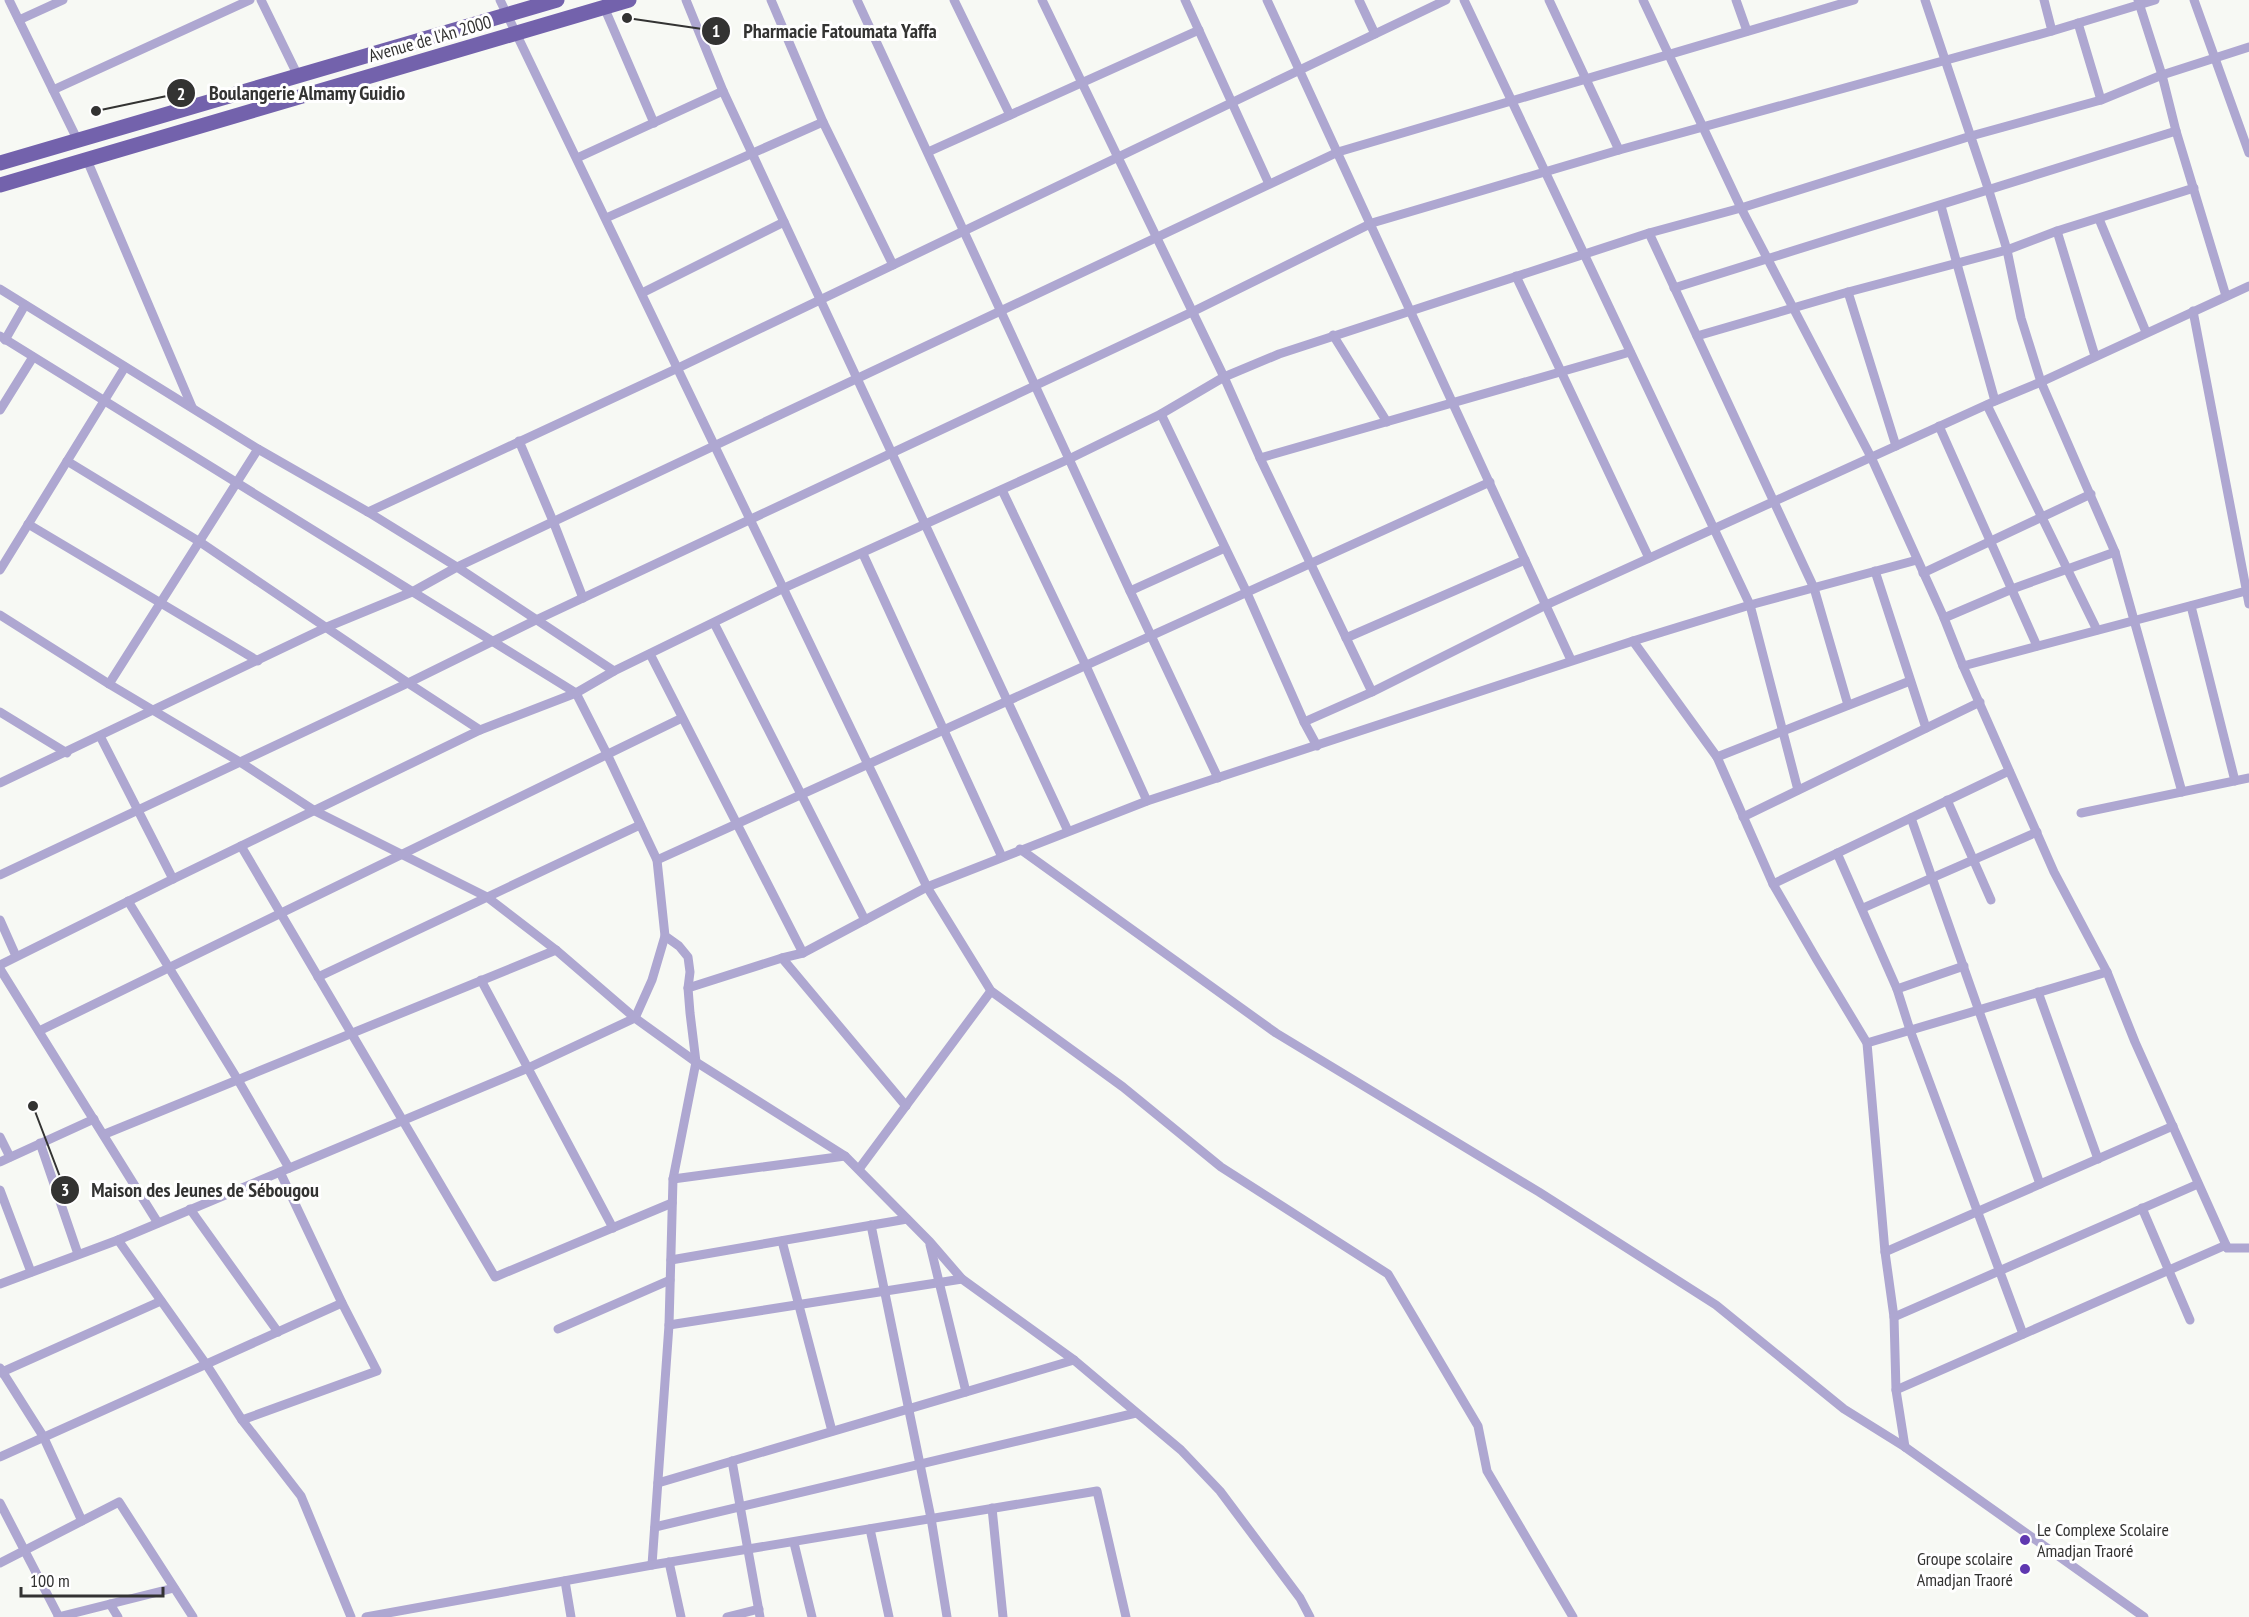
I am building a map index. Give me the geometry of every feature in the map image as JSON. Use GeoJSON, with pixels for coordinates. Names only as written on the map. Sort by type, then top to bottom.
{"type":"FeatureCollection","features":[{"type":"Feature","properties":{"kind":"main road","name":"Avenue de l'An 2000"},"geometry":{"type":"LineString","coordinates":[[0,163],[557,0]]}},
{"type":"Feature","properties":{"kind":"main road","name":"Avenue de l'An 2000"},"geometry":{"type":"LineString","coordinates":[[0,185],[629,0]]}},
{"type":"Feature","properties":{"kind":"street"},"geometry":{"type":"LineString","coordinates":[[9,0],[78,139]]}},
{"type":"Feature","properties":{"kind":"street"},"geometry":{"type":"LineString","coordinates":[[19,20],[63,0]]}},
{"type":"Feature","properties":{"kind":"street"},"geometry":{"type":"LineString","coordinates":[[53,90],[250,0]]}},
{"type":"Feature","properties":{"kind":"street"},"geometry":{"type":"LineString","coordinates":[[261,0],[297,76]]}},
{"type":"Feature","properties":{"kind":"street"},"geometry":{"type":"LineString","coordinates":[[500,0],[927,887],[991,991],[1123,1086],[1221,1167],[1388,1274],[1478,1426],[1487,1471],[1573,1617]]}},
{"type":"Feature","properties":{"kind":"street"},"geometry":{"type":"LineString","coordinates":[[686,0],[723,91],[1068,831]]}},
{"type":"Feature","properties":{"kind":"street"},"geometry":{"type":"LineString","coordinates":[[771,0],[823,122],[893,265]]}},
{"type":"Feature","properties":{"kind":"street"},"geometry":{"type":"LineString","coordinates":[[856,0],[1218,778]]}},
{"type":"Feature","properties":{"kind":"street"},"geometry":{"type":"LineString","coordinates":[[954,0],[1010,116]]}},
{"type":"Feature","properties":{"kind":"street"},"geometry":{"type":"LineString","coordinates":[[1042,0],[1224,377],[1260,458],[1372,692]]}},
{"type":"Feature","properties":{"kind":"street"},"geometry":{"type":"LineString","coordinates":[[1185,0],[1269,184]]}},
{"type":"Feature","properties":{"kind":"street"},"geometry":{"type":"LineString","coordinates":[[1268,0],[1571,660]]}},
{"type":"Feature","properties":{"kind":"street"},"geometry":{"type":"LineString","coordinates":[[1359,0],[1375,34]]}},
{"type":"Feature","properties":{"kind":"street"},"geometry":{"type":"LineString","coordinates":[[368,512],[678,368],[1446,0]]}},
{"type":"Feature","properties":{"kind":"street"},"geometry":{"type":"LineString","coordinates":[[1464,0],[1749,605],[1798,790]]}},
{"type":"Feature","properties":{"kind":"street"},"geometry":{"type":"LineString","coordinates":[[1549,0],[1619,150]]}},
{"type":"Feature","properties":{"kind":"street"},"geometry":{"type":"LineString","coordinates":[[1643,0],[1741,208],[1871,457],[1944,618],[2054,872],[2107,972],[2135,1042],[2227,1248],[2249,1248]]}},
{"type":"Feature","properties":{"kind":"street"},"geometry":{"type":"LineString","coordinates":[[1736,0],[1747,31]]}},
{"type":"Feature","properties":{"kind":"street"},"geometry":{"type":"LineString","coordinates":[[0,783],[327,627],[412,592],[457,567],[1338,152],[1747,31],[1826,4],[1854,0]]}},
{"type":"Feature","properties":{"kind":"street"},"geometry":{"type":"LineString","coordinates":[[1925,0],[2007,250],[2021,318],[2041,382],[2115,552],[2182,792]]}},
{"type":"Feature","properties":{"kind":"street"},"geometry":{"type":"LineString","coordinates":[[2044,0],[2052,31]]}},
{"type":"Feature","properties":{"kind":"street"},"geometry":{"type":"LineString","coordinates":[[0,875],[1192,312],[1372,223],[1545,171],[2052,31],[2139,2],[2155,0]]}},
{"type":"Feature","properties":{"kind":"street"},"geometry":{"type":"LineString","coordinates":[[2194,0],[2249,153]]}},
{"type":"Feature","properties":{"kind":"street"},"geometry":{"type":"LineString","coordinates":[[2139,2],[2163,75],[2176,131],[2226,296]]}},
{"type":"Feature","properties":{"kind":"street"},"geometry":{"type":"LineString","coordinates":[[604,7],[654,123]]}},
{"type":"Feature","properties":{"kind":"street"},"geometry":{"type":"LineString","coordinates":[[2078,23],[2101,100]]}},
{"type":"Feature","properties":{"kind":"street"},"geometry":{"type":"LineString","coordinates":[[928,152],[1199,30]]}},
{"type":"Feature","properties":{"kind":"street"},"geometry":{"type":"LineString","coordinates":[[158,1223],[0,967],[16,957],[480,730],[576,693],[615,671],[784,588],[1069,459],[1161,414],[1224,377],[1279,354],[1648,233],[1741,208],[1971,136],[2101,100],[2163,75],[2249,47]]}},
{"type":"Feature","properties":{"kind":"street"},"geometry":{"type":"LineString","coordinates":[[577,158],[723,91]]}},
{"type":"Feature","properties":{"kind":"street"},"geometry":{"type":"LineString","coordinates":[[606,218],[823,122]]}},
{"type":"Feature","properties":{"kind":"street"},"geometry":{"type":"LineString","coordinates":[[1674,288],[2176,131]]}},
{"type":"Feature","properties":{"kind":"street"},"geometry":{"type":"LineString","coordinates":[[87,160],[192,407]]}},
{"type":"Feature","properties":{"kind":"street"},"geometry":{"type":"LineString","coordinates":[[1697,336],[1848,292],[2007,250],[2056,231],[2194,188]]}},
{"type":"Feature","properties":{"kind":"street"},"geometry":{"type":"LineString","coordinates":[[1941,206],[1991,403],[2097,630]]}},
{"type":"Feature","properties":{"kind":"street"},"geometry":{"type":"LineString","coordinates":[[2099,219],[2146,332]]}},
{"type":"Feature","properties":{"kind":"street"},"geometry":{"type":"LineString","coordinates":[[642,293],[784,222]]}},
{"type":"Feature","properties":{"kind":"street"},"geometry":{"type":"LineString","coordinates":[[2056,231],[2095,356]]}},
{"type":"Feature","properties":{"kind":"street"},"geometry":{"type":"LineString","coordinates":[[1648,233],[1814,588],[1848,705]]}},
{"type":"Feature","properties":{"kind":"street"},"geometry":{"type":"LineString","coordinates":[[1516,276],[1648,558]]}},
{"type":"Feature","properties":{"kind":"street"},"geometry":{"type":"LineString","coordinates":[[1304,722],[1372,692],[1546,605],[2249,286]]}},
{"type":"Feature","properties":{"kind":"street"},"geometry":{"type":"LineString","coordinates":[[0,289],[258,449],[368,512],[457,567],[615,671]]}},
{"type":"Feature","properties":{"kind":"street"},"geometry":{"type":"LineString","coordinates":[[1848,292],[1896,446]]}},
{"type":"Feature","properties":{"kind":"street"},"geometry":{"type":"LineString","coordinates":[[0,1284],[118,1240],[403,1121],[528,1068],[635,1018],[652,980],[665,936],[657,860],[576,693],[3,338],[26,305]]}},
{"type":"Feature","properties":{"kind":"street"},"geometry":{"type":"LineString","coordinates":[[2193,311],[2249,604]]}},
{"type":"Feature","properties":{"kind":"street"},"geometry":{"type":"LineString","coordinates":[[1334,335],[1387,422]]}},
{"type":"Feature","properties":{"kind":"street"},"geometry":{"type":"LineString","coordinates":[[1260,458],[1630,352]]}},
{"type":"Feature","properties":{"kind":"street"},"geometry":{"type":"LineString","coordinates":[[0,410],[33,357]]}},
{"type":"Feature","properties":{"kind":"street"},"geometry":{"type":"LineString","coordinates":[[0,570],[125,367]]}},
{"type":"Feature","properties":{"kind":"street"},"geometry":{"type":"LineString","coordinates":[[1161,414],[1317,746]]}},
{"type":"Feature","properties":{"kind":"street"},"geometry":{"type":"LineString","coordinates":[[1939,426],[2037,646]]}},
{"type":"Feature","properties":{"kind":"street"},"geometry":{"type":"LineString","coordinates":[[519,441],[554,522],[583,598]]}},
{"type":"Feature","properties":{"kind":"street"},"geometry":{"type":"LineString","coordinates":[[109,684],[238,484],[258,449]]}},
{"type":"Feature","properties":{"kind":"street"},"geometry":{"type":"LineString","coordinates":[[67,461],[200,542],[480,730]]}},
{"type":"Feature","properties":{"kind":"street"},"geometry":{"type":"LineString","coordinates":[[657,860],[1490,482]]}},
{"type":"Feature","properties":{"kind":"street"},"geometry":{"type":"LineString","coordinates":[[1002,490],[1147,801]]}},
{"type":"Feature","properties":{"kind":"street"},"geometry":{"type":"LineString","coordinates":[[1923,573],[2091,494]]}},
{"type":"Feature","properties":{"kind":"street"},"geometry":{"type":"LineString","coordinates":[[28,524],[258,661]]}},
{"type":"Feature","properties":{"kind":"street"},"geometry":{"type":"LineString","coordinates":[[1130,591],[1225,548]]}},
{"type":"Feature","properties":{"kind":"street"},"geometry":{"type":"LineString","coordinates":[[1944,618],[2012,589],[2115,552]]}},
{"type":"Feature","properties":{"kind":"street"},"geometry":{"type":"LineString","coordinates":[[863,554],[1002,857]]}},
{"type":"Feature","properties":{"kind":"street"},"geometry":{"type":"LineString","coordinates":[[1346,638],[1525,560]]}},
{"type":"Feature","properties":{"kind":"street"},"geometry":{"type":"LineString","coordinates":[[688,988],[803,953],[927,887],[1147,801],[1571,660],[1749,605],[1917,560]]}},
{"type":"Feature","properties":{"kind":"street"},"geometry":{"type":"LineString","coordinates":[[1875,572],[1926,728]]}},
{"type":"Feature","properties":{"kind":"street"},"geometry":{"type":"LineString","coordinates":[[1963,666],[2246,591]]}},
{"type":"Feature","properties":{"kind":"street"},"geometry":{"type":"LineString","coordinates":[[2191,606],[2235,781]]}},
{"type":"Feature","properties":{"kind":"street"},"geometry":{"type":"LineString","coordinates":[[0,615],[109,684],[240,762],[315,811],[487,897],[556,950],[635,1018],[696,1062],[845,1156],[930,1242],[962,1280],[1074,1360],[1181,1450],[1220,1491],[1300,1598],[1310,1617]]}},
{"type":"Feature","properties":{"kind":"street"},"geometry":{"type":"LineString","coordinates":[[714,623],[866,920]]}},
{"type":"Feature","properties":{"kind":"street"},"geometry":{"type":"LineString","coordinates":[[1633,641],[1717,758],[1773,884],[1867,1043],[1894,1317],[1896,1390],[1905,1446]]}},
{"type":"Feature","properties":{"kind":"street"},"geometry":{"type":"LineString","coordinates":[[650,654],[735,825],[803,953]]}},
{"type":"Feature","properties":{"kind":"street"},"geometry":{"type":"LineString","coordinates":[[1717,758],[1910,681]]}},
{"type":"Feature","properties":{"kind":"street"},"geometry":{"type":"LineString","coordinates":[[1743,818],[1980,702]]}},
{"type":"Feature","properties":{"kind":"street"},"geometry":{"type":"LineString","coordinates":[[0,712],[67,753]]}},
{"type":"Feature","properties":{"kind":"street"},"geometry":{"type":"LineString","coordinates":[[39,1031],[682,718]]}},
{"type":"Feature","properties":{"kind":"street"},"geometry":{"type":"LineString","coordinates":[[100,736],[172,879]]}},
{"type":"Feature","properties":{"kind":"street"},"geometry":{"type":"LineString","coordinates":[[1773,884],[2009,771]]}},
{"type":"Feature","properties":{"kind":"street"},"geometry":{"type":"LineString","coordinates":[[2081,813],[2249,778]]}},
{"type":"Feature","properties":{"kind":"street"},"geometry":{"type":"LineString","coordinates":[[1947,800],[1991,900]]}},
{"type":"Feature","properties":{"kind":"street"},"geometry":{"type":"LineString","coordinates":[[1911,818],[2040,1184]]}},
{"type":"Feature","properties":{"kind":"street"},"geometry":{"type":"LineString","coordinates":[[318,977],[640,825]]}},
{"type":"Feature","properties":{"kind":"street"},"geometry":{"type":"LineString","coordinates":[[1863,908],[2037,832]]}},
{"type":"Feature","properties":{"kind":"street"},"geometry":{"type":"LineString","coordinates":[[241,846],[495,1277],[672,1203]]}},
{"type":"Feature","properties":{"kind":"street"},"geometry":{"type":"LineString","coordinates":[[1020,849],[1276,1033],[1539,1192],[1716,1305],[1844,1409],[1905,1446],[2144,1617]]}},
{"type":"Feature","properties":{"kind":"street"},"geometry":{"type":"LineString","coordinates":[[1837,853],[1897,989],[1910,1030],[2023,1334]]}},
{"type":"Feature","properties":{"kind":"street"},"geometry":{"type":"LineString","coordinates":[[128,901],[238,1080],[285,1170],[342,1303],[377,1371],[242,1420]]}},
{"type":"Feature","properties":{"kind":"street"},"geometry":{"type":"LineString","coordinates":[[0,920],[16,957]]}},
{"type":"Feature","properties":{"kind":"street"},"geometry":{"type":"LineString","coordinates":[[652,1565],[669,1325],[673,1179],[696,1062],[688,988],[690,972],[688,957],[679,946],[665,936]]}},
{"type":"Feature","properties":{"kind":"street"},"geometry":{"type":"LineString","coordinates":[[105,1134],[556,950]]}},
{"type":"Feature","properties":{"kind":"street"},"geometry":{"type":"LineString","coordinates":[[782,958],[906,1106]]}},
{"type":"Feature","properties":{"kind":"street"},"geometry":{"type":"LineString","coordinates":[[1897,989],[1964,966]]}},
{"type":"Feature","properties":{"kind":"street"},"geometry":{"type":"LineString","coordinates":[[1867,1043],[2107,972]]}},
{"type":"Feature","properties":{"kind":"street"},"geometry":{"type":"LineString","coordinates":[[481,980],[613,1228]]}},
{"type":"Feature","properties":{"kind":"street"},"geometry":{"type":"LineString","coordinates":[[858,1169],[991,991]]}},
{"type":"Feature","properties":{"kind":"street"},"geometry":{"type":"LineString","coordinates":[[2038,992],[2098,1159]]}},
{"type":"Feature","properties":{"kind":"street"},"geometry":{"type":"LineString","coordinates":[[0,1162],[94,1119]]}},
{"type":"Feature","properties":{"kind":"street"},"geometry":{"type":"LineString","coordinates":[[1886,1252],[2173,1126]]}},
{"type":"Feature","properties":{"kind":"street"},"geometry":{"type":"LineString","coordinates":[[0,1137],[10,1157]]}},
{"type":"Feature","properties":{"kind":"street"},"geometry":{"type":"LineString","coordinates":[[40,1143],[78,1254]]}},
{"type":"Feature","properties":{"kind":"street"},"geometry":{"type":"LineString","coordinates":[[673,1179],[845,1156]]}},
{"type":"Feature","properties":{"kind":"street"},"geometry":{"type":"LineString","coordinates":[[1894,1317],[2198,1184]]}},
{"type":"Feature","properties":{"kind":"street"},"geometry":{"type":"LineString","coordinates":[[0,1190],[31,1272]]}},
{"type":"Feature","properties":{"kind":"street"},"geometry":{"type":"LineString","coordinates":[[2142,1208],[2190,1320]]}},
{"type":"Feature","properties":{"kind":"street"},"geometry":{"type":"LineString","coordinates":[[190,1209],[278,1332]]}},
{"type":"Feature","properties":{"kind":"street"},"geometry":{"type":"LineString","coordinates":[[670,1260],[907,1219]]}},
{"type":"Feature","properties":{"kind":"street"},"geometry":{"type":"LineString","coordinates":[[871,1225],[931,1518],[947,1617]]}},
{"type":"Feature","properties":{"kind":"street"},"geometry":{"type":"LineString","coordinates":[[118,1240],[206,1364],[242,1420],[301,1496],[351,1617]]}},
{"type":"Feature","properties":{"kind":"street"},"geometry":{"type":"LineString","coordinates":[[782,1240],[832,1431]]}},
{"type":"Feature","properties":{"kind":"street"},"geometry":{"type":"LineString","coordinates":[[930,1242],[966,1392]]}},
{"type":"Feature","properties":{"kind":"street"},"geometry":{"type":"LineString","coordinates":[[1896,1390],[2226,1245]]}},
{"type":"Feature","properties":{"kind":"street"},"geometry":{"type":"LineString","coordinates":[[558,1329],[670,1280]]}},
{"type":"Feature","properties":{"kind":"street"},"geometry":{"type":"LineString","coordinates":[[669,1325],[962,1280]]}},
{"type":"Feature","properties":{"kind":"street"},"geometry":{"type":"LineString","coordinates":[[82,1521],[43,1436],[1,1371],[161,1301]]}},
{"type":"Feature","properties":{"kind":"street"},"geometry":{"type":"LineString","coordinates":[[0,1457],[342,1303]]}},
{"type":"Feature","properties":{"kind":"street"},"geometry":{"type":"LineString","coordinates":[[658,1483],[1074,1360]]}},
{"type":"Feature","properties":{"kind":"street"},"geometry":{"type":"LineString","coordinates":[[655,1527],[1136,1413]]}},
{"type":"Feature","properties":{"kind":"street"},"geometry":{"type":"LineString","coordinates":[[727,1617],[759,1613],[732,1461]]}},
{"type":"Feature","properties":{"kind":"street"},"geometry":{"type":"LineString","coordinates":[[366,1617],[669,1562],[1097,1491],[1126,1617]]}},
{"type":"Feature","properties":{"kind":"street"},"geometry":{"type":"LineString","coordinates":[[0,1563],[118,1502],[193,1617]]}},
{"type":"Feature","properties":{"kind":"street"},"geometry":{"type":"LineString","coordinates":[[0,1503],[59,1617],[174,1588]]}},
{"type":"Feature","properties":{"kind":"street"},"geometry":{"type":"LineString","coordinates":[[992,1508],[1003,1617]]}},
{"type":"Feature","properties":{"kind":"street"},"geometry":{"type":"LineString","coordinates":[[870,1529],[889,1617]]}},
{"type":"Feature","properties":{"kind":"street"},"geometry":{"type":"LineString","coordinates":[[794,1543],[812,1617]]}},
{"type":"Feature","properties":{"kind":"street"},"geometry":{"type":"LineString","coordinates":[[669,1562],[681,1617]]}},
{"type":"Feature","properties":{"kind":"street"},"geometry":{"type":"LineString","coordinates":[[565,1581],[571,1617]]}},
{"type":"Feature","properties":{"kind":"street"},"geometry":{"type":"LineString","coordinates":[[110,1604],[118,1617]]}},
{"type":"Feature","properties":{"kind":"place","name":"Pharmacie Fatoumata Yaffa"},"geometry":{"type":"Point","coordinates":[627,18]}},
{"type":"Feature","properties":{"kind":"place","name":"Boulangerie Almamy Guidio"},"geometry":{"type":"Point","coordinates":[96,111]}},
{"type":"Feature","properties":{"kind":"place","name":"Maison des Jeunes de Sébougou"},"geometry":{"type":"Point","coordinates":[33,1106]}},
{"type":"Feature","properties":{"kind":"place","name":"Le Complexe Scolaire Amadjan Traoré"},"geometry":{"type":"Point","coordinates":[2025,1540]}},
{"type":"Feature","properties":{"kind":"place","name":"Groupe scolaire Amadjan Traoré"},"geometry":{"type":"Point","coordinates":[2025,1569]}}]}
